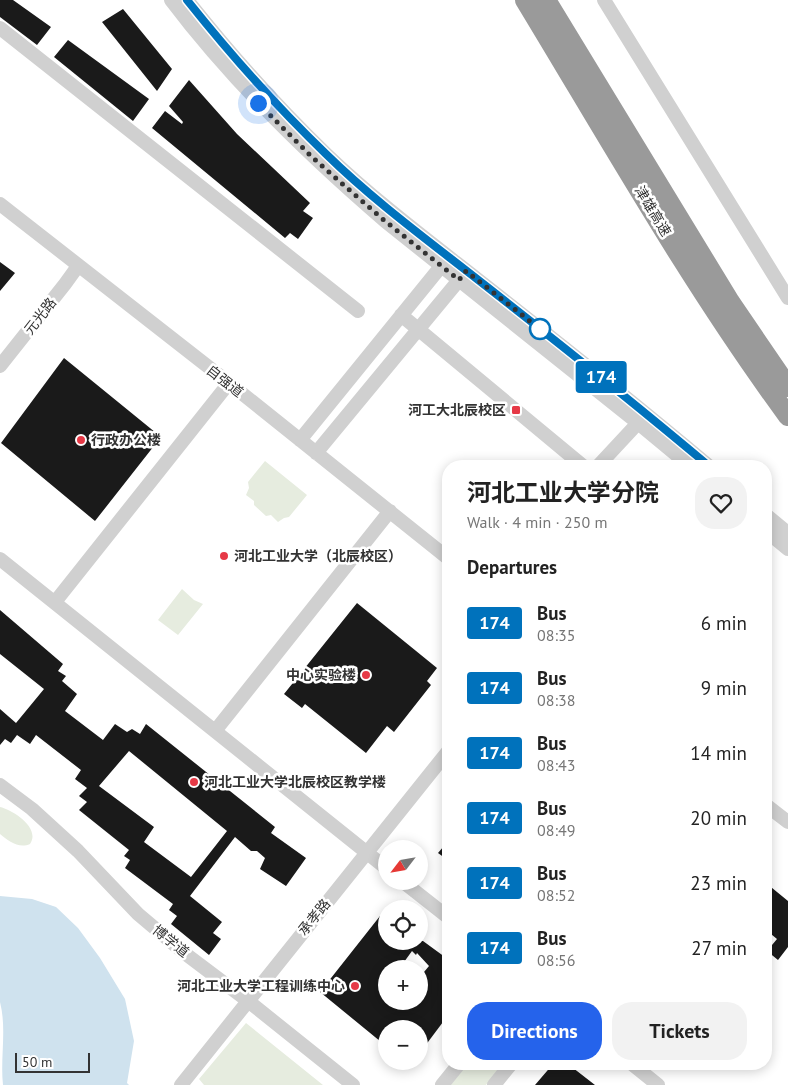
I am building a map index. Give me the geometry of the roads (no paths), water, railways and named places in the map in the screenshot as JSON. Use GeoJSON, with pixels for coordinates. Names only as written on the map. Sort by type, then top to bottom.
{"type":"FeatureCollection","features":[{"type":"Feature","properties":{"kind":"highway","name":"津雄高速"},"geometry":{"type":"LineString","coordinates":[[525,0],[692,277],[738,347],[788,416]]}},
{"type":"Feature","properties":{"kind":"highway","name":"津雄高速"},"geometry":{"type":"LineString","coordinates":[[546,0],[725,294],[788,387]]}},
{"type":"Feature","properties":{"kind":"street"},"geometry":{"type":"LineString","coordinates":[[171,0],[237,79],[313,158],[385,221],[445,261]]}},
{"type":"Feature","properties":{"kind":"street"},"geometry":{"type":"LineString","coordinates":[[187,0],[240,64],[326,155],[445,261],[590,368],[702,460]]}},
{"type":"Feature","properties":{"kind":"street"},"geometry":{"type":"LineString","coordinates":[[604,0],[788,298]]}},
{"type":"Feature","properties":{"kind":"street"},"geometry":{"type":"LineString","coordinates":[[0,28],[358,311]]}},
{"type":"Feature","properties":{"kind":"street","name":"自强道"},"geometry":{"type":"LineString","coordinates":[[0,204],[229,383],[442,553]]}},
{"type":"Feature","properties":{"kind":"street"},"geometry":{"type":"LineString","coordinates":[[300,440],[445,261]]}},
{"type":"Feature","properties":{"kind":"street","name":"元光路"},"geometry":{"type":"LineString","coordinates":[[0,366],[78,266]]}},
{"type":"Feature","properties":{"kind":"street"},"geometry":{"type":"LineString","coordinates":[[316,453],[463,275]]}},
{"type":"Feature","properties":{"kind":"street"},"geometry":{"type":"LineString","coordinates":[[463,275],[683,460]]}},
{"type":"Feature","properties":{"kind":"street"},"geometry":{"type":"LineString","coordinates":[[401,315],[576,460]]}},
{"type":"Feature","properties":{"kind":"street"},"geometry":{"type":"LineString","coordinates":[[55,602],[229,383]]}},
{"type":"Feature","properties":{"kind":"street"},"geometry":{"type":"LineString","coordinates":[[604,460],[638,423]]}},
{"type":"Feature","properties":{"kind":"street"},"geometry":{"type":"LineString","coordinates":[[216,731],[390,511]]}},
{"type":"Feature","properties":{"kind":"street"},"geometry":{"type":"LineString","coordinates":[[772,520],[788,533]]}},
{"type":"Feature","properties":{"kind":"street"},"geometry":{"type":"LineString","coordinates":[[772,536],[788,549]]}},
{"type":"Feature","properties":{"kind":"street"},"geometry":{"type":"LineString","coordinates":[[0,559],[378,862]]}},
{"type":"Feature","properties":{"kind":"street","name":"承孝路"},"geometry":{"type":"LineString","coordinates":[[181,1085],[442,759]]}},
{"type":"Feature","properties":{"kind":"street","name":"博学道"},"geometry":{"type":"LineString","coordinates":[[0,785],[32,808],[78,851],[138,914],[183,952],[353,1085]]}},
{"type":"Feature","properties":{"kind":"street"},"geometry":{"type":"LineString","coordinates":[[772,810],[788,822]]}},
{"type":"Feature","properties":{"kind":"street"},"geometry":{"type":"LineString","coordinates":[[413,890],[442,912]]}},
{"type":"Feature","properties":{"kind":"street"},"geometry":{"type":"LineString","coordinates":[[442,1085],[454,1070]]}},
{"type":"Feature","properties":{"kind":"street"},"geometry":{"type":"LineString","coordinates":[[494,1085],[506,1070]]}},
{"type":"Feature","properties":{"kind":"street"},"geometry":{"type":"LineString","coordinates":[[639,1070],[658,1085]]}},
{"type":"Feature","properties":{"kind":"water"},"geometry":{"type":"Polygon","coordinates":[[[0,896],[32,899],[56,907],[78,928],[100,958],[125,999],[134,1041],[127,1083],[129,1085],[3,1085],[3,1023],[0,1002],[0,896]]]}},
{"type":"Feature","properties":{"kind":"place","name":"河工大北辰校区"},"geometry":{"type":"Point","coordinates":[516,410]}},
{"type":"Feature","properties":{"kind":"place","name":"行政办公楼"},"geometry":{"type":"Point","coordinates":[81,440]}},
{"type":"Feature","properties":{"kind":"place","name":"河北工业大学（北辰校区）"},"geometry":{"type":"Point","coordinates":[224,556]}},
{"type":"Feature","properties":{"kind":"place","name":"中心实验楼"},"geometry":{"type":"Point","coordinates":[366,675]}},
{"type":"Feature","properties":{"kind":"place","name":"河北工业大学北辰校区教学楼"},"geometry":{"type":"Point","coordinates":[194,782]}},
{"type":"Feature","properties":{"kind":"place","name":"河北工业大学工程训练中心"},"geometry":{"type":"Point","coordinates":[355,986]}}]}
